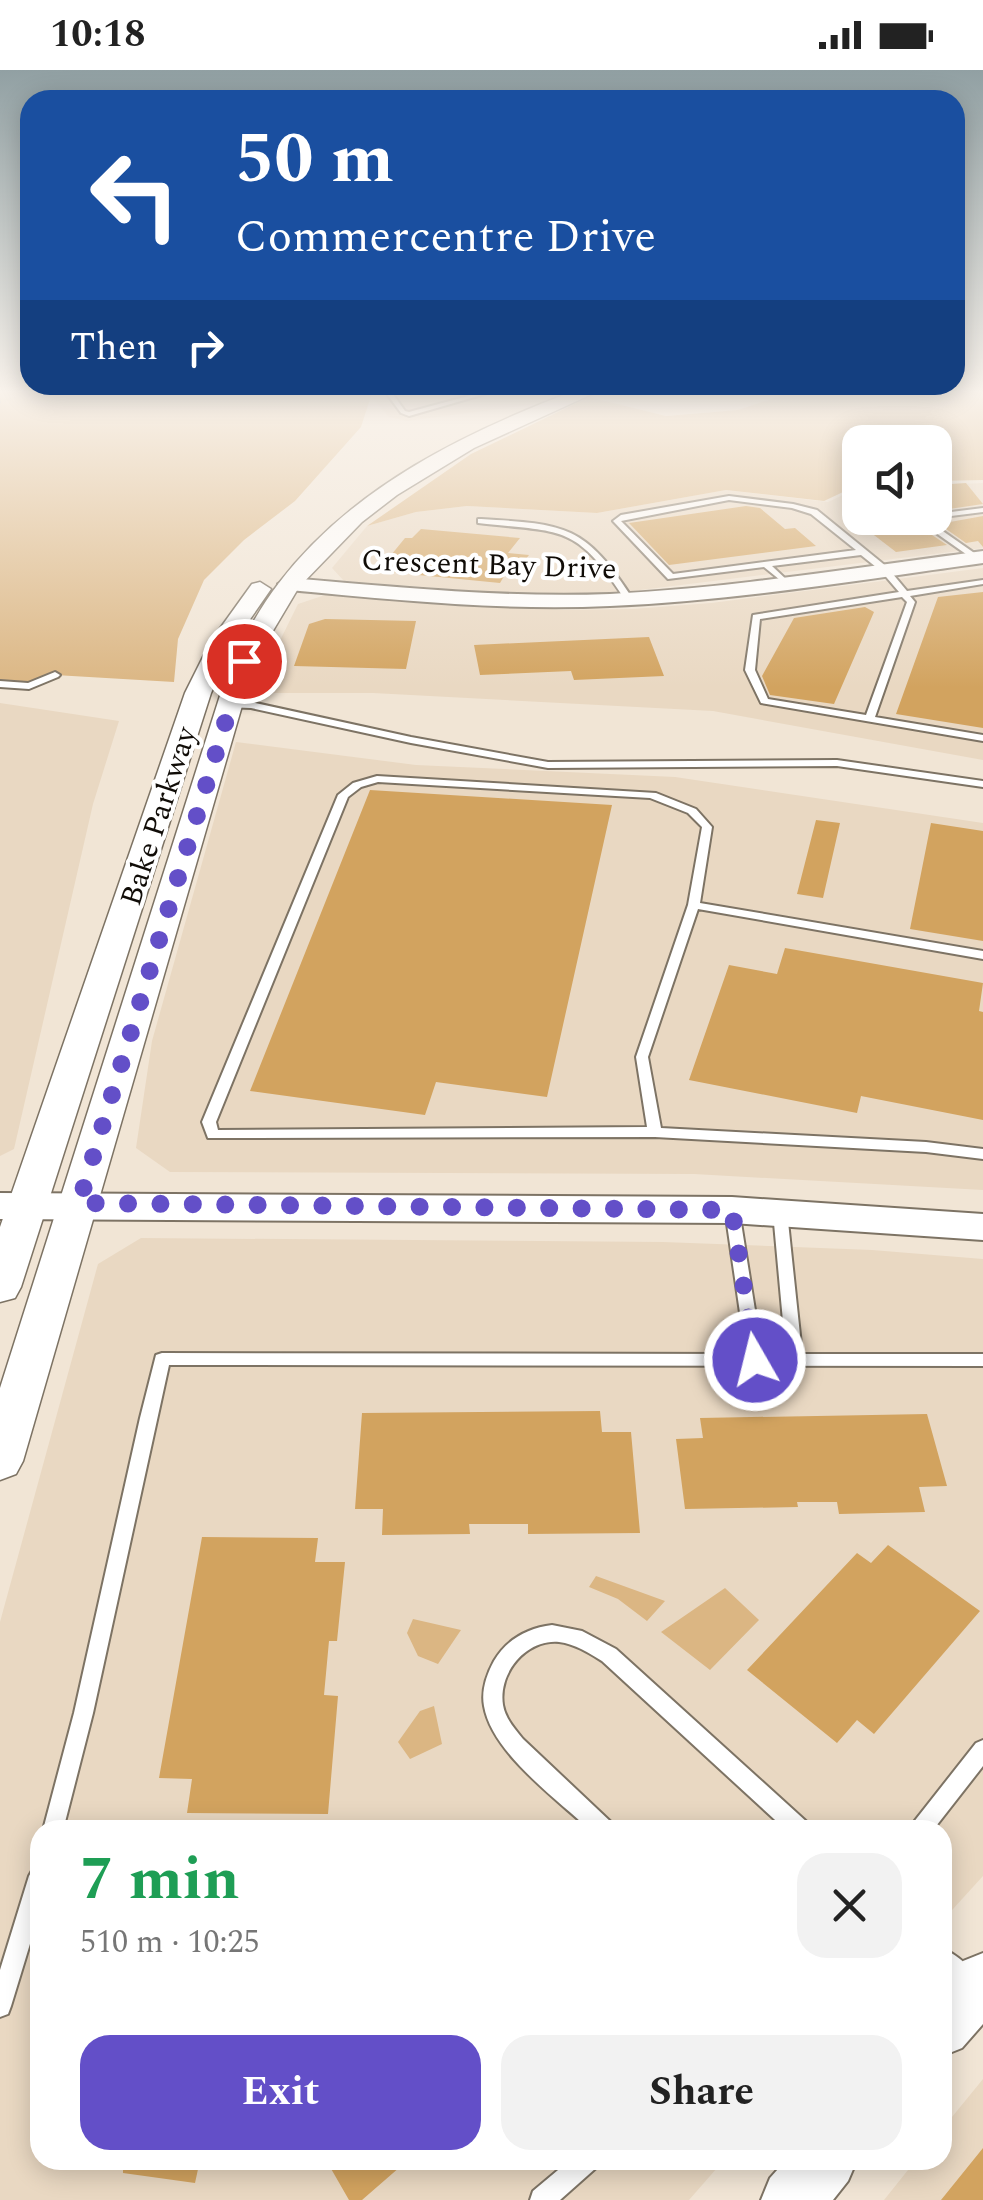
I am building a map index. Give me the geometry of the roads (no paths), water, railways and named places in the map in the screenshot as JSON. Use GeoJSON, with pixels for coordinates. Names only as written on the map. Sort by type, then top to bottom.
{"type":"FeatureCollection","features":[{"type":"Feature","properties":{"kind":"main road","name":"Bake Parkway"},"geometry":{"type":"LineString","coordinates":[[0,1288],[14,1205],[198,693],[223,641],[265,582],[297,544],[367,489]]}},
{"type":"Feature","properties":{"kind":"main road","name":"Bake Parkway"},"geometry":{"type":"LineString","coordinates":[[0,1461],[244,661],[290,584],[340,531],[392,489]]}},
{"type":"Feature","properties":{"kind":"main road"},"geometry":{"type":"LineString","coordinates":[[290,584],[284,581],[290,568],[346,514],[348,502]]}},
{"type":"Feature","properties":{"kind":"street","name":"Crescent Bay Drive"},"geometry":{"type":"LineString","coordinates":[[290,584],[485,600],[629,599],[979,557]]}},
{"type":"Feature","properties":{"kind":"street"},"geometry":{"type":"LineString","coordinates":[[14,1205],[780,1211],[983,1227]]}},
{"type":"Feature","properties":{"kind":"street"},"geometry":{"type":"LineString","coordinates":[[792,2200],[818,2170]]}},
{"type":"Feature","properties":{"kind":"lane"},"geometry":{"type":"LineString","coordinates":[[863,552],[671,577],[618,521],[621,517],[729,498],[814,512],[884,569],[911,602],[870,719]]}},
{"type":"Feature","properties":{"kind":"lane"},"geometry":{"type":"LineString","coordinates":[[952,514],[983,510]]}},
{"type":"Feature","properties":{"kind":"lane"},"geometry":{"type":"LineString","coordinates":[[481,521],[553,525],[577,535],[615,576],[629,599]]}},
{"type":"Feature","properties":{"kind":"lane"},"geometry":{"type":"LineString","coordinates":[[946,535],[979,557]]}},
{"type":"Feature","properties":{"kind":"lane"},"geometry":{"type":"LineString","coordinates":[[766,564],[785,582]]}},
{"type":"Feature","properties":{"kind":"lane"},"geometry":{"type":"LineString","coordinates":[[983,582],[756,617],[750,670],[764,701],[983,738]]}},
{"type":"Feature","properties":{"kind":"lane"},"geometry":{"type":"LineString","coordinates":[[0,684],[30,686],[55,674]]}},
{"type":"Feature","properties":{"kind":"lane"},"geometry":{"type":"LineString","coordinates":[[229,704],[251,705],[548,765],[837,763],[983,784]]}},
{"type":"Feature","properties":{"kind":"lane"},"geometry":{"type":"LineString","coordinates":[[654,1132],[642,1057],[694,906],[707,827],[692,810],[652,795],[378,780],[357,785],[343,795],[209,1122],[212,1135],[654,1132],[926,1146],[983,1154]]}},
{"type":"Feature","properties":{"kind":"lane"},"geometry":{"type":"LineString","coordinates":[[694,906],[983,955]]}},
{"type":"Feature","properties":{"kind":"lane"},"geometry":{"type":"LineString","coordinates":[[732,1210],[755,1360]]}},
{"type":"Feature","properties":{"kind":"lane"},"geometry":{"type":"LineString","coordinates":[[780,1211],[795,1360]]}},
{"type":"Feature","properties":{"kind":"lane"},"geometry":{"type":"LineString","coordinates":[[56,1820],[80,1734],[126,1504],[162,1359],[983,1360]]}},
{"type":"Feature","properties":{"kind":"lane"},"geometry":{"type":"LineString","coordinates":[[595,1820],[514,1742],[496,1717],[492,1693],[498,1670],[513,1651],[549,1633],[579,1638],[610,1656],[790,1820]]}},
{"type":"Feature","properties":{"kind":"lane"},"geometry":{"type":"LineString","coordinates":[[928,1820],[983,1750]]}},
{"type":"Feature","properties":{"kind":"lane"},"geometry":{"type":"LineString","coordinates":[[0,2006],[30,1908]]}},
{"type":"Feature","properties":{"kind":"lane"},"geometry":{"type":"LineString","coordinates":[[542,2200],[576,2170]]}}]}
